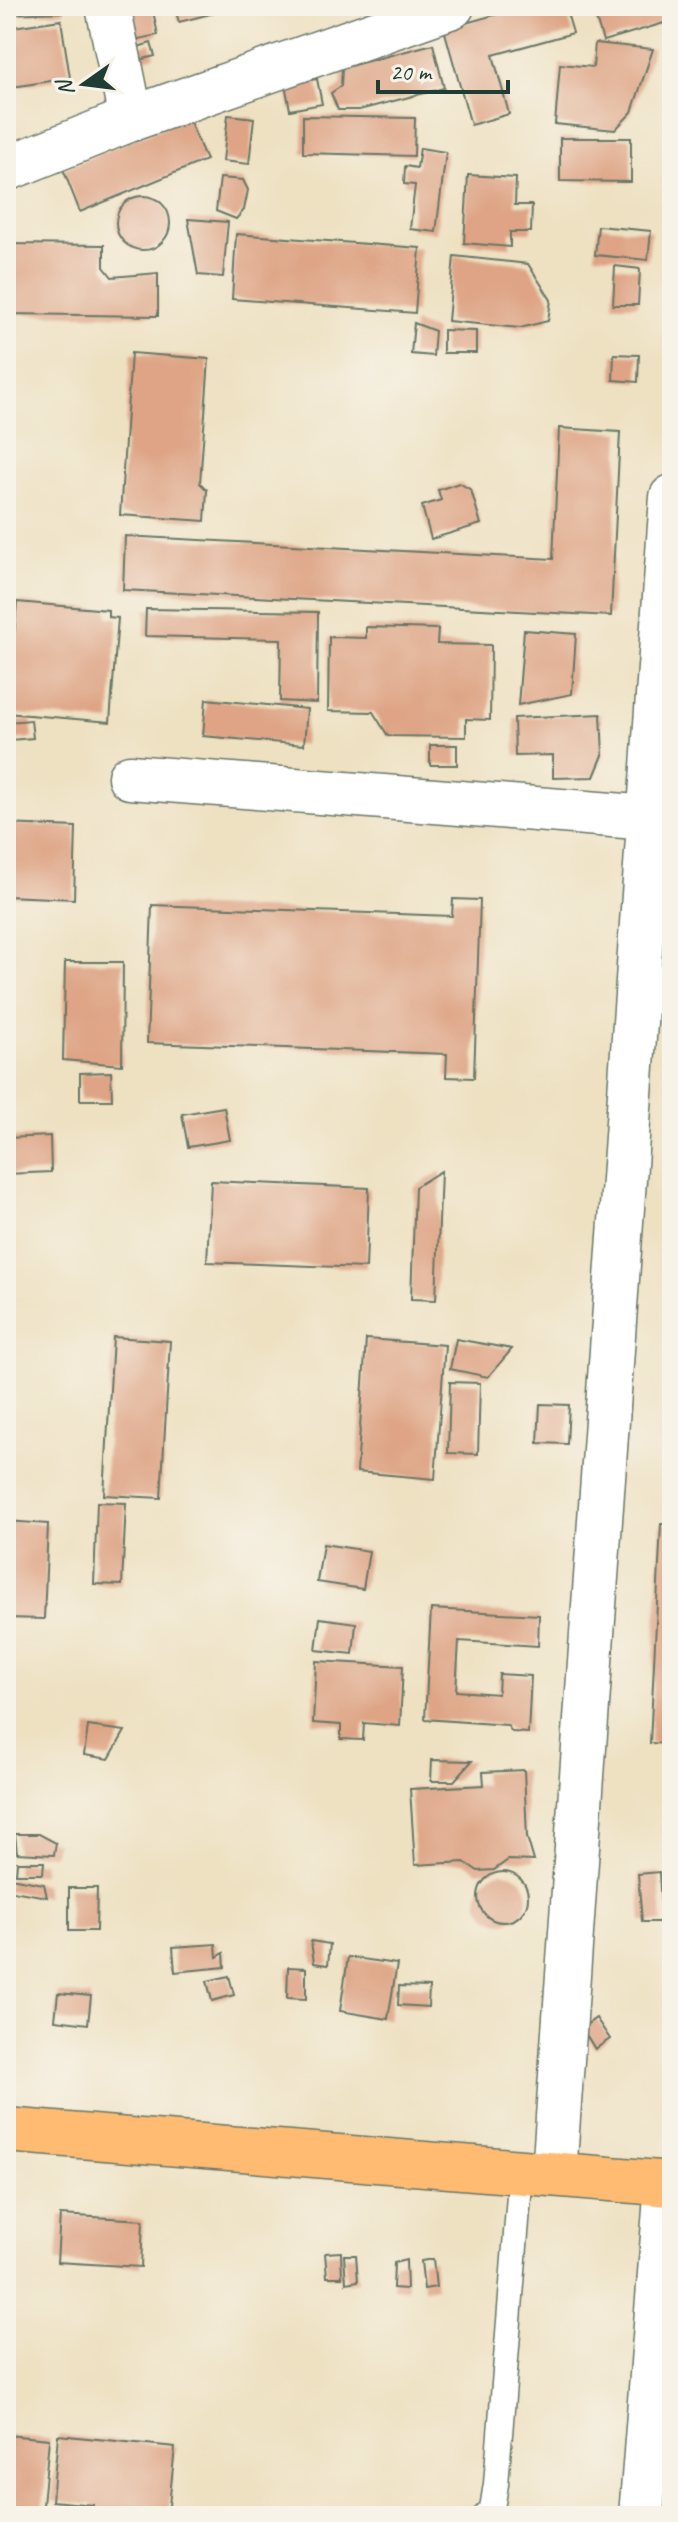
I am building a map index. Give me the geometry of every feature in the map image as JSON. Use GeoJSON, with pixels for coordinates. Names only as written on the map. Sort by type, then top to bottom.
{"type":"FeatureCollection","features":[{"type":"Feature","properties":{"kind":"highway"},"geometry":{"type":"LineString","coordinates":[[6,2130],[669,2184]]}},
{"type":"Feature","properties":{"kind":"street"},"geometry":{"type":"LineString","coordinates":[[108,6],[131,119]]}},
{"type":"Feature","properties":{"kind":"street"},"geometry":{"type":"LineString","coordinates":[[6,169],[131,119],[452,6]]}},
{"type":"Feature","properties":{"kind":"street"},"geometry":{"type":"LineString","coordinates":[[538,2173],[650,818],[665,698],[672,497]]}},
{"type":"Feature","properties":{"kind":"street"},"geometry":{"type":"LineString","coordinates":[[130,777],[650,818]]}},
{"type":"Feature","properties":{"kind":"street"},"geometry":{"type":"LineString","coordinates":[[641,2516],[669,2184]]}},
{"type":"Feature","properties":{"kind":"lane"},"geometry":{"type":"LineString","coordinates":[[485,2516],[492,2509],[496,2484],[538,2173]]}},
{"type":"Feature","properties":{"kind":"building"},"geometry":{"type":"Polygon","coordinates":[[[6,6],[63,6],[64,12],[6,14],[6,6]]]}},
{"type":"Feature","properties":{"kind":"building"},"geometry":{"type":"Polygon","coordinates":[[[122,6],[152,6],[158,35],[129,41],[122,6]]]}},
{"type":"Feature","properties":{"kind":"building"},"geometry":{"type":"Polygon","coordinates":[[[174,6],[213,6],[214,13],[179,22],[174,6]]]}},
{"type":"Feature","properties":{"kind":"building"},"geometry":{"type":"Polygon","coordinates":[[[527,6],[565,6],[573,33],[493,55],[509,114],[471,125],[444,29],[527,6]]]}},
{"type":"Feature","properties":{"kind":"building"},"geometry":{"type":"Polygon","coordinates":[[[592,6],[667,6],[671,21],[603,41],[592,6]]]}},
{"type":"Feature","properties":{"kind":"building"},"geometry":{"type":"Polygon","coordinates":[[[61,20],[70,78],[6,88],[6,28],[61,20]]]}},
{"type":"Feature","properties":{"kind":"building"},"geometry":{"type":"Polygon","coordinates":[[[151,43],[155,56],[135,61],[131,49],[151,43]]]}},
{"type":"Feature","properties":{"kind":"building"},"geometry":{"type":"Polygon","coordinates":[[[595,43],[653,49],[632,112],[615,130],[555,124],[560,64],[593,67],[595,43]]]}},
{"type":"Feature","properties":{"kind":"building"},"geometry":{"type":"Polygon","coordinates":[[[433,44],[444,88],[359,110],[338,110],[331,93],[341,86],[342,68],[433,44]]]}},
{"type":"Feature","properties":{"kind":"building"},"geometry":{"type":"Polygon","coordinates":[[[317,79],[322,104],[290,110],[285,84],[317,79]]]}},
{"type":"Feature","properties":{"kind":"building"},"geometry":{"type":"Polygon","coordinates":[[[228,115],[254,118],[249,164],[223,161],[228,115]]]}},
{"type":"Feature","properties":{"kind":"building"},"geometry":{"type":"Polygon","coordinates":[[[303,116],[415,118],[414,156],[303,153],[303,116]]]}},
{"type":"Feature","properties":{"kind":"building"},"geometry":{"type":"Polygon","coordinates":[[[188,117],[206,160],[80,212],[63,169],[188,117]]]}},
{"type":"Feature","properties":{"kind":"building"},"geometry":{"type":"Polygon","coordinates":[[[560,138],[631,138],[631,182],[560,181],[560,138]]]}},
{"type":"Feature","properties":{"kind":"building"},"geometry":{"type":"Polygon","coordinates":[[[420,148],[446,152],[436,232],[410,229],[415,185],[404,184],[405,166],[417,168],[420,148]]]}},
{"type":"Feature","properties":{"kind":"building"},"geometry":{"type":"Polygon","coordinates":[[[468,175],[516,178],[515,205],[532,205],[531,232],[510,232],[510,247],[464,243],[468,175]]]}},
{"type":"Feature","properties":{"kind":"building"},"geometry":{"type":"Polygon","coordinates":[[[220,178],[243,180],[248,190],[244,210],[236,219],[216,211],[220,178]]]}},
{"type":"Feature","properties":{"kind":"building"},"geometry":{"type":"Polygon","coordinates":[[[143,196],[162,204],[170,223],[162,242],[143,250],[124,242],[116,223],[124,204],[143,196]]]}},
{"type":"Feature","properties":{"kind":"building"},"geometry":{"type":"Polygon","coordinates":[[[188,219],[228,222],[223,277],[198,275],[188,219]]]}},
{"type":"Feature","properties":{"kind":"building"},"geometry":{"type":"Polygon","coordinates":[[[598,226],[651,231],[648,260],[595,255],[598,226]]]}},
{"type":"Feature","properties":{"kind":"building"},"geometry":{"type":"Polygon","coordinates":[[[236,234],[420,248],[415,313],[232,299],[236,234]]]}},
{"type":"Feature","properties":{"kind":"building"},"geometry":{"type":"Polygon","coordinates":[[[6,244],[104,245],[104,267],[112,277],[158,273],[158,316],[6,314],[6,244]]]}},
{"type":"Feature","properties":{"kind":"building"},"geometry":{"type":"Polygon","coordinates":[[[454,256],[528,264],[551,300],[548,321],[520,328],[448,321],[454,256]]]}},
{"type":"Feature","properties":{"kind":"building"},"geometry":{"type":"Polygon","coordinates":[[[615,266],[640,269],[638,305],[613,305],[615,266]]]}},
{"type":"Feature","properties":{"kind":"building"},"geometry":{"type":"Polygon","coordinates":[[[414,323],[435,331],[433,356],[411,354],[414,323]]]}},
{"type":"Feature","properties":{"kind":"building"},"geometry":{"type":"Polygon","coordinates":[[[443,330],[476,331],[476,353],[443,353],[443,330]]]}},
{"type":"Feature","properties":{"kind":"building"},"geometry":{"type":"Polygon","coordinates":[[[131,353],[209,359],[200,483],[207,490],[205,521],[120,515],[131,353]]]}},
{"type":"Feature","properties":{"kind":"building"},"geometry":{"type":"Polygon","coordinates":[[[614,354],[639,355],[638,382],[613,380],[614,354]]]}},
{"type":"Feature","properties":{"kind":"building"},"geometry":{"type":"Polygon","coordinates":[[[559,428],[620,432],[611,616],[123,590],[125,536],[553,559],[559,428]]]}},
{"type":"Feature","properties":{"kind":"building"},"geometry":{"type":"Polygon","coordinates":[[[459,483],[471,490],[481,524],[431,539],[422,506],[441,500],[438,490],[459,483]]]}},
{"type":"Feature","properties":{"kind":"building"},"geometry":{"type":"Polygon","coordinates":[[[17,602],[108,610],[108,617],[118,618],[110,722],[6,713],[6,646],[13,646],[17,602]]]}},
{"type":"Feature","properties":{"kind":"building"},"geometry":{"type":"Polygon","coordinates":[[[146,609],[318,612],[317,703],[280,701],[281,639],[145,636],[146,609]]]}},
{"type":"Feature","properties":{"kind":"building"},"geometry":{"type":"Polygon","coordinates":[[[366,627],[438,629],[437,644],[491,645],[490,720],[466,719],[466,737],[388,736],[373,712],[328,711],[329,637],[366,638],[366,627]]]}},
{"type":"Feature","properties":{"kind":"building"},"geometry":{"type":"Polygon","coordinates":[[[524,630],[576,634],[572,694],[518,705],[524,630]]]}},
{"type":"Feature","properties":{"kind":"building"},"geometry":{"type":"Polygon","coordinates":[[[206,699],[307,709],[304,745],[203,736],[206,699]]]}},
{"type":"Feature","properties":{"kind":"building"},"geometry":{"type":"Polygon","coordinates":[[[601,714],[603,755],[594,777],[553,778],[553,755],[515,756],[514,718],[601,714]]]}},
{"type":"Feature","properties":{"kind":"building"},"geometry":{"type":"Polygon","coordinates":[[[31,720],[33,738],[10,740],[8,722],[31,720]]]}},
{"type":"Feature","properties":{"kind":"building"},"geometry":{"type":"Polygon","coordinates":[[[430,745],[457,745],[457,765],[430,765],[430,745]]]}},
{"type":"Feature","properties":{"kind":"building"},"geometry":{"type":"Polygon","coordinates":[[[6,824],[76,827],[74,899],[6,896],[6,824]]]}},
{"type":"Feature","properties":{"kind":"building"},"geometry":{"type":"Polygon","coordinates":[[[453,899],[480,900],[474,1078],[446,1077],[447,1054],[147,1043],[152,905],[452,916],[453,899]]]}},
{"type":"Feature","properties":{"kind":"building"},"geometry":{"type":"Polygon","coordinates":[[[65,962],[123,962],[122,1065],[63,1060],[65,962]]]}},
{"type":"Feature","properties":{"kind":"building"},"geometry":{"type":"Polygon","coordinates":[[[111,1072],[112,1100],[80,1100],[80,1073],[111,1072]]]}},
{"type":"Feature","properties":{"kind":"building"},"geometry":{"type":"Polygon","coordinates":[[[224,1107],[230,1140],[188,1147],[182,1114],[224,1107]]]}},
{"type":"Feature","properties":{"kind":"building"},"geometry":{"type":"Polygon","coordinates":[[[50,1136],[51,1172],[6,1174],[6,1138],[50,1136]]]}},
{"type":"Feature","properties":{"kind":"building"},"geometry":{"type":"Polygon","coordinates":[[[441,1171],[436,1300],[411,1299],[415,1187],[441,1171]]]}},
{"type":"Feature","properties":{"kind":"building"},"geometry":{"type":"Polygon","coordinates":[[[211,1181],[369,1188],[366,1268],[207,1262],[211,1181]]]}},
{"type":"Feature","properties":{"kind":"building"},"geometry":{"type":"Polygon","coordinates":[[[665,1270],[672,1270],[672,1378],[669,1378],[665,1270]]]}},
{"type":"Feature","properties":{"kind":"building"},"geometry":{"type":"Polygon","coordinates":[[[113,1337],[170,1341],[161,1498],[104,1495],[113,1337]]]}},
{"type":"Feature","properties":{"kind":"building"},"geometry":{"type":"Polygon","coordinates":[[[366,1339],[445,1345],[435,1479],[357,1472],[366,1339]]]}},
{"type":"Feature","properties":{"kind":"building"},"geometry":{"type":"Polygon","coordinates":[[[456,1339],[512,1349],[488,1377],[450,1369],[456,1339]]]}},
{"type":"Feature","properties":{"kind":"building"},"geometry":{"type":"Polygon","coordinates":[[[450,1382],[480,1383],[478,1454],[448,1453],[450,1382]]]}},
{"type":"Feature","properties":{"kind":"building"},"geometry":{"type":"Polygon","coordinates":[[[540,1404],[569,1405],[567,1444],[538,1443],[540,1404]]]}},
{"type":"Feature","properties":{"kind":"building"},"geometry":{"type":"Polygon","coordinates":[[[97,1502],[126,1503],[122,1585],[94,1584],[97,1502]]]}},
{"type":"Feature","properties":{"kind":"building"},"geometry":{"type":"Polygon","coordinates":[[[6,1521],[48,1524],[44,1619],[6,1618],[6,1521]]]}},
{"type":"Feature","properties":{"kind":"building"},"geometry":{"type":"Polygon","coordinates":[[[661,1524],[672,1524],[672,1744],[650,1743],[661,1524]]]}},
{"type":"Feature","properties":{"kind":"building"},"geometry":{"type":"Polygon","coordinates":[[[323,1544],[369,1551],[363,1589],[317,1582],[323,1544]]]}},
{"type":"Feature","properties":{"kind":"building"},"geometry":{"type":"Polygon","coordinates":[[[431,1609],[539,1615],[538,1646],[459,1641],[456,1691],[498,1694],[499,1674],[531,1676],[528,1733],[512,1732],[507,1725],[425,1719],[431,1609]]]}},
{"type":"Feature","properties":{"kind":"building"},"geometry":{"type":"Polygon","coordinates":[[[320,1618],[356,1623],[353,1654],[316,1650],[320,1618]]]}},
{"type":"Feature","properties":{"kind":"building"},"geometry":{"type":"Polygon","coordinates":[[[316,1661],[403,1666],[400,1726],[364,1723],[363,1740],[341,1739],[341,1725],[313,1723],[316,1661]]]}},
{"type":"Feature","properties":{"kind":"building"},"geometry":{"type":"Polygon","coordinates":[[[88,1726],[125,1731],[109,1759],[84,1755],[88,1726]]]}},
{"type":"Feature","properties":{"kind":"building"},"geometry":{"type":"Polygon","coordinates":[[[432,1760],[472,1761],[454,1781],[431,1781],[432,1760]]]}},
{"type":"Feature","properties":{"kind":"building"},"geometry":{"type":"Polygon","coordinates":[[[524,1770],[527,1837],[534,1861],[508,1860],[494,1870],[478,1871],[464,1862],[415,1865],[410,1789],[484,1785],[483,1772],[524,1770]]]}},
{"type":"Feature","properties":{"kind":"building"},"geometry":{"type":"Polygon","coordinates":[[[15,1834],[39,1834],[56,1843],[54,1855],[17,1853],[15,1834]]]}},
{"type":"Feature","properties":{"kind":"building"},"geometry":{"type":"Polygon","coordinates":[[[17,1862],[44,1862],[43,1874],[16,1874],[17,1862]]]}},
{"type":"Feature","properties":{"kind":"building"},"geometry":{"type":"Polygon","coordinates":[[[503,1872],[521,1879],[528,1897],[521,1915],[503,1922],[485,1915],[478,1897],[485,1879],[503,1872]]]}},
{"type":"Feature","properties":{"kind":"building"},"geometry":{"type":"Polygon","coordinates":[[[659,1872],[662,1922],[642,1922],[638,1874],[659,1872]]]}},
{"type":"Feature","properties":{"kind":"building"},"geometry":{"type":"Polygon","coordinates":[[[10,1878],[44,1884],[47,1897],[7,1890],[10,1878]]]}},
{"type":"Feature","properties":{"kind":"building"},"geometry":{"type":"Polygon","coordinates":[[[672,1880],[672,1893],[668,1897],[667,1881],[672,1880]]]}},
{"type":"Feature","properties":{"kind":"building"},"geometry":{"type":"Polygon","coordinates":[[[69,1888],[97,1888],[96,1931],[69,1931],[69,1888]]]}},
{"type":"Feature","properties":{"kind":"building"},"geometry":{"type":"Polygon","coordinates":[[[311,1941],[330,1944],[328,1965],[314,1963],[311,1941]]]}},
{"type":"Feature","properties":{"kind":"building"},"geometry":{"type":"Polygon","coordinates":[[[216,1944],[217,1957],[224,1953],[225,1967],[175,1972],[173,1947],[216,1944]]]}},
{"type":"Feature","properties":{"kind":"building"},"geometry":{"type":"Polygon","coordinates":[[[348,1957],[397,1964],[388,2019],[340,2011],[348,1957]]]}},
{"type":"Feature","properties":{"kind":"building"},"geometry":{"type":"Polygon","coordinates":[[[288,1967],[306,1968],[306,1999],[287,1998],[288,1967]]]}},
{"type":"Feature","properties":{"kind":"building"},"geometry":{"type":"Polygon","coordinates":[[[229,1976],[234,1995],[212,2001],[207,1981],[229,1976]]]}},
{"type":"Feature","properties":{"kind":"building"},"geometry":{"type":"Polygon","coordinates":[[[399,1986],[429,1987],[428,2007],[398,2005],[399,1986]]]}},
{"type":"Feature","properties":{"kind":"building"},"geometry":{"type":"Polygon","coordinates":[[[58,1993],[91,1996],[88,2024],[55,2020],[58,1993]]]}},
{"type":"Feature","properties":{"kind":"building"},"geometry":{"type":"Polygon","coordinates":[[[596,2018],[610,2039],[595,2049],[582,2028],[596,2018]]]}},
{"type":"Feature","properties":{"kind":"building"},"geometry":{"type":"Polygon","coordinates":[[[6,2207],[12,2207],[10,2250],[6,2250],[6,2207]]]}},
{"type":"Feature","properties":{"kind":"building"},"geometry":{"type":"Polygon","coordinates":[[[60,2215],[143,2220],[141,2267],[57,2262],[60,2215]]]}},
{"type":"Feature","properties":{"kind":"building"},"geometry":{"type":"Polygon","coordinates":[[[341,2252],[342,2277],[327,2277],[325,2253],[341,2252]]]}},
{"type":"Feature","properties":{"kind":"building"},"geometry":{"type":"Polygon","coordinates":[[[344,2255],[356,2255],[358,2281],[346,2283],[344,2255]]]}},
{"type":"Feature","properties":{"kind":"building"},"geometry":{"type":"Polygon","coordinates":[[[433,2259],[436,2287],[424,2289],[421,2261],[433,2259]]]}},
{"type":"Feature","properties":{"kind":"building"},"geometry":{"type":"Polygon","coordinates":[[[406,2260],[407,2289],[393,2288],[394,2263],[406,2260]]]}},
{"type":"Feature","properties":{"kind":"building"},"geometry":{"type":"Polygon","coordinates":[[[6,2435],[49,2439],[42,2516],[6,2516],[6,2435]]]}},
{"type":"Feature","properties":{"kind":"building"},"geometry":{"type":"Polygon","coordinates":[[[58,2435],[175,2447],[168,2516],[92,2516],[93,2505],[52,2501],[58,2435]]]}},
{"type":"Feature","properties":{"kind":"building"},"geometry":{"type":"Polygon","coordinates":[[[670,2494],[672,2516],[668,2516],[670,2494]]]}}]}
